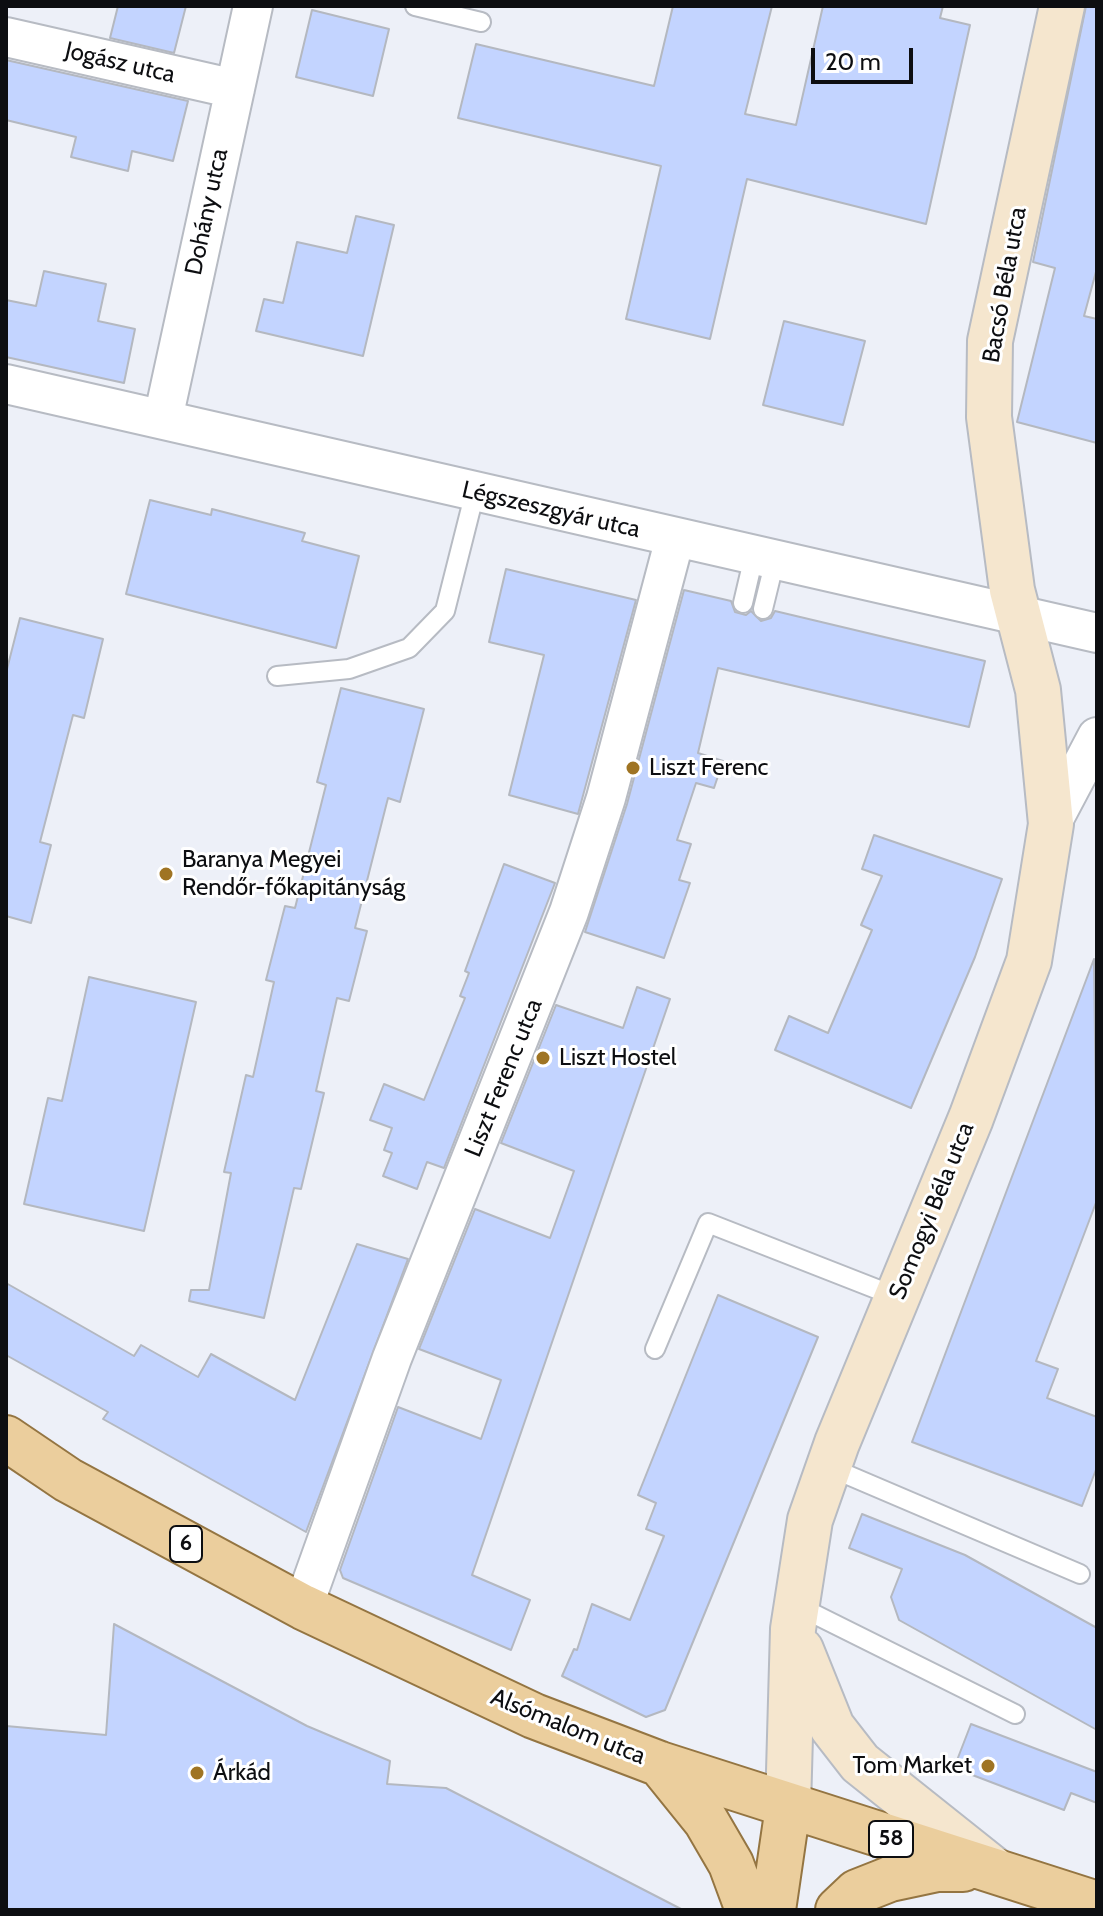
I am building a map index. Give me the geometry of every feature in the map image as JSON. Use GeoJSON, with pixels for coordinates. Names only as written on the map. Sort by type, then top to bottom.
{"type":"FeatureCollection","features":[{"type":"Feature","properties":{"kind":"main road","name":"Alsómalom utca"},"geometry":{"type":"LineString","coordinates":[[9,1443],[68,1480],[303,1607],[534,1716],[660,1764],[788,1807],[1097,1904]]}},
{"type":"Feature","properties":{"kind":"main road"},"geometry":{"type":"LineString","coordinates":[[660,1764],[706,1821],[731,1864],[748,1910]]}},
{"type":"Feature","properties":{"kind":"main road"},"geometry":{"type":"LineString","coordinates":[[773,1910],[788,1807]]}},
{"type":"Feature","properties":{"kind":"main road"},"geometry":{"type":"LineString","coordinates":[[838,1910],[857,1892],[890,1879],[937,1869],[994,1870]]}},
{"type":"Feature","properties":{"kind":"street","name":"Dohány utca"},"geometry":{"type":"LineString","coordinates":[[163,419],[253,6]]}},
{"type":"Feature","properties":{"kind":"street","name":"Bacsó Béla utca"},"geometry":{"type":"LineString","coordinates":[[1018,614],[1012,590],[989,417],[990,341],[1062,6]]}},
{"type":"Feature","properties":{"kind":"street","name":"Jogász utca"},"geometry":{"type":"LineString","coordinates":[[6,37],[235,89]]}},
{"type":"Feature","properties":{"kind":"street","name":"Légszeszgyár utca"},"geometry":{"type":"LineString","coordinates":[[6,384],[1097,633]]}},
{"type":"Feature","properties":{"kind":"street","name":"Liszt Ferenc utca"},"geometry":{"type":"LineString","coordinates":[[303,1607],[392,1358],[569,912],[606,798],[675,538]]}},
{"type":"Feature","properties":{"kind":"street","name":"Somogyi Béla utca"},"geometry":{"type":"LineString","coordinates":[[788,1807],[794,1616],[810,1520],[1029,961],[1051,824],[1038,690],[1018,614]]}},
{"type":"Feature","properties":{"kind":"street"},"geometry":{"type":"LineString","coordinates":[[1051,824],[1093,754]]}},
{"type":"Feature","properties":{"kind":"street"},"geometry":{"type":"LineString","coordinates":[[794,1616],[814,1688],[845,1746],[893,1792],[994,1870]]}},
{"type":"Feature","properties":{"kind":"lane"},"geometry":{"type":"LineString","coordinates":[[415,6],[481,22]]}},
{"type":"Feature","properties":{"kind":"lane"},"geometry":{"type":"LineString","coordinates":[[277,676],[349,669],[409,648],[445,611],[475,492]]}},
{"type":"Feature","properties":{"kind":"lane"},"geometry":{"type":"LineString","coordinates":[[743,603],[764,558]]}},
{"type":"Feature","properties":{"kind":"lane"},"geometry":{"type":"LineString","coordinates":[[763,609],[764,558]]}},
{"type":"Feature","properties":{"kind":"lane"},"geometry":{"type":"LineString","coordinates":[[655,1349],[708,1223],[897,1297]]}},
{"type":"Feature","properties":{"kind":"lane"},"geometry":{"type":"LineString","coordinates":[[829,1467],[1080,1574]]}},
{"type":"Feature","properties":{"kind":"lane"},"geometry":{"type":"LineString","coordinates":[[794,1616],[1015,1714]]}},
{"type":"Feature","properties":{"kind":"building"},"geometry":{"type":"Polygon","coordinates":[[[118,6],[186,6],[174,53],[110,38],[118,6]]]}},
{"type":"Feature","properties":{"kind":"building"},"geometry":{"type":"Polygon","coordinates":[[[673,6],[772,6],[745,114],[796,125],[823,6],[943,6],[940,18],[970,25],[926,224],[747,179],[710,339],[626,319],[661,166],[458,118],[476,44],[654,86],[673,6]]]}},
{"type":"Feature","properties":{"kind":"building"},"geometry":{"type":"Polygon","coordinates":[[[1086,6],[1097,6],[1097,268],[1084,316],[1097,319],[1097,443],[1017,422],[1055,268],[1033,262],[1086,6]]]}},
{"type":"Feature","properties":{"kind":"building"},"geometry":{"type":"Polygon","coordinates":[[[312,10],[389,29],[373,96],[296,77],[312,10]]]}},
{"type":"Feature","properties":{"kind":"building"},"geometry":{"type":"Polygon","coordinates":[[[6,60],[188,101],[173,161],[132,151],[128,171],[71,157],[76,137],[6,120],[6,60]]]}},
{"type":"Feature","properties":{"kind":"building"},"geometry":{"type":"Polygon","coordinates":[[[356,216],[394,225],[363,356],[256,331],[264,299],[283,303],[297,242],[347,253],[356,216]]]}},
{"type":"Feature","properties":{"kind":"building"},"geometry":{"type":"Polygon","coordinates":[[[44,271],[106,284],[98,321],[135,329],[124,383],[6,357],[6,300],[36,306],[44,271]]]}},
{"type":"Feature","properties":{"kind":"building"},"geometry":{"type":"Polygon","coordinates":[[[784,321],[865,341],[843,425],[763,405],[784,321]]]}},
{"type":"Feature","properties":{"kind":"building"},"geometry":{"type":"Polygon","coordinates":[[[150,500],[211,515],[212,509],[305,533],[302,541],[359,556],[336,648],[126,594],[150,500]]]}},
{"type":"Feature","properties":{"kind":"building"},"geometry":{"type":"Polygon","coordinates":[[[506,569],[636,600],[578,814],[509,795],[544,655],[489,642],[506,569]]]}},
{"type":"Feature","properties":{"kind":"building"},"geometry":{"type":"Polygon","coordinates":[[[684,590],[731,601],[735,612],[746,615],[751,611],[761,621],[771,618],[775,611],[985,661],[969,727],[718,668],[698,753],[723,761],[714,788],[696,783],[677,840],[691,844],[679,880],[690,883],[664,958],[585,932],[627,804],[684,590]]]}},
{"type":"Feature","properties":{"kind":"building"},"geometry":{"type":"Polygon","coordinates":[[[20,618],[103,639],[84,718],[73,715],[40,842],[51,845],[31,923],[6,916],[6,673],[20,618]]]}},
{"type":"Feature","properties":{"kind":"building"},"geometry":{"type":"Polygon","coordinates":[[[341,688],[424,709],[400,802],[388,798],[355,928],[367,931],[349,1001],[337,998],[316,1091],[324,1093],[301,1189],[294,1188],[264,1318],[189,1301],[191,1290],[209,1290],[231,1173],[224,1172],[246,1075],[253,1077],[274,982],[266,980],[285,906],[295,908],[326,785],[317,782],[341,688]]]}},
{"type":"Feature","properties":{"kind":"building"},"geometry":{"type":"Polygon","coordinates":[[[874,835],[1002,879],[975,957],[911,1108],[775,1050],[789,1016],[828,1033],[872,930],[861,925],[882,876],[862,869],[874,835]]]}},
{"type":"Feature","properties":{"kind":"building"},"geometry":{"type":"Polygon","coordinates":[[[504,864],[555,883],[444,1168],[427,1162],[417,1189],[383,1176],[392,1153],[384,1150],[392,1128],[370,1120],[384,1084],[424,1100],[465,998],[460,996],[469,973],[465,971],[504,864]]]}},
{"type":"Feature","properties":{"kind":"building"},"geometry":{"type":"Polygon","coordinates":[[[1094,959],[1097,1200],[1036,1361],[1058,1369],[1047,1398],[1097,1417],[1097,1467],[1082,1506],[912,1442],[1094,959]]]}},
{"type":"Feature","properties":{"kind":"building"},"geometry":{"type":"Polygon","coordinates":[[[89,977],[196,1002],[144,1231],[24,1204],[48,1098],[62,1101],[89,977]]]}},
{"type":"Feature","properties":{"kind":"building"},"geometry":{"type":"Polygon","coordinates":[[[637,987],[670,999],[472,1575],[530,1600],[511,1650],[343,1578],[340,1570],[398,1407],[481,1439],[501,1380],[419,1349],[475,1209],[550,1238],[574,1171],[501,1143],[556,1005],[623,1028],[637,987]]]}},
{"type":"Feature","properties":{"kind":"building"},"geometry":{"type":"Polygon","coordinates":[[[357,1244],[408,1259],[306,1532],[103,1419],[108,1412],[6,1355],[6,1283],[134,1356],[141,1345],[198,1377],[211,1354],[295,1400],[357,1244]]]}},
{"type":"Feature","properties":{"kind":"building"},"geometry":{"type":"Polygon","coordinates":[[[718,1295],[818,1337],[665,1710],[646,1717],[562,1676],[574,1649],[577,1650],[592,1604],[630,1620],[664,1536],[646,1529],[656,1503],[638,1495],[718,1295]]]}},
{"type":"Feature","properties":{"kind":"building"},"geometry":{"type":"Polygon","coordinates":[[[862,1514],[965,1555],[1097,1628],[1097,1730],[899,1620],[891,1597],[902,1569],[849,1548],[862,1514]]]}},
{"type":"Feature","properties":{"kind":"building","name":"Árkád"},"geometry":{"type":"Polygon","coordinates":[[[114,1624],[307,1726],[390,1761],[387,1784],[446,1788],[683,1910],[6,1910],[6,1726],[106,1735],[114,1624]]]}},
{"type":"Feature","properties":{"kind":"building"},"geometry":{"type":"Polygon","coordinates":[[[971,1724],[1097,1772],[1097,1803],[1071,1793],[1064,1810],[954,1768],[971,1724]]]}},
{"type":"Feature","properties":{"kind":"place","name":"Liszt Ferenc"},"geometry":{"type":"Point","coordinates":[633,768]}},
{"type":"Feature","properties":{"kind":"place","name":"Baranya Megyei Rendőr-főkapitányság"},"geometry":{"type":"Point","coordinates":[166,874]}},
{"type":"Feature","properties":{"kind":"place","name":"Liszt Hostel"},"geometry":{"type":"Point","coordinates":[543,1058]}},
{"type":"Feature","properties":{"kind":"place","name":"Tom Market"},"geometry":{"type":"Point","coordinates":[988,1766]}},
{"type":"Feature","properties":{"kind":"place","name":"Árkád"},"geometry":{"type":"Point","coordinates":[197,1773]}}]}
